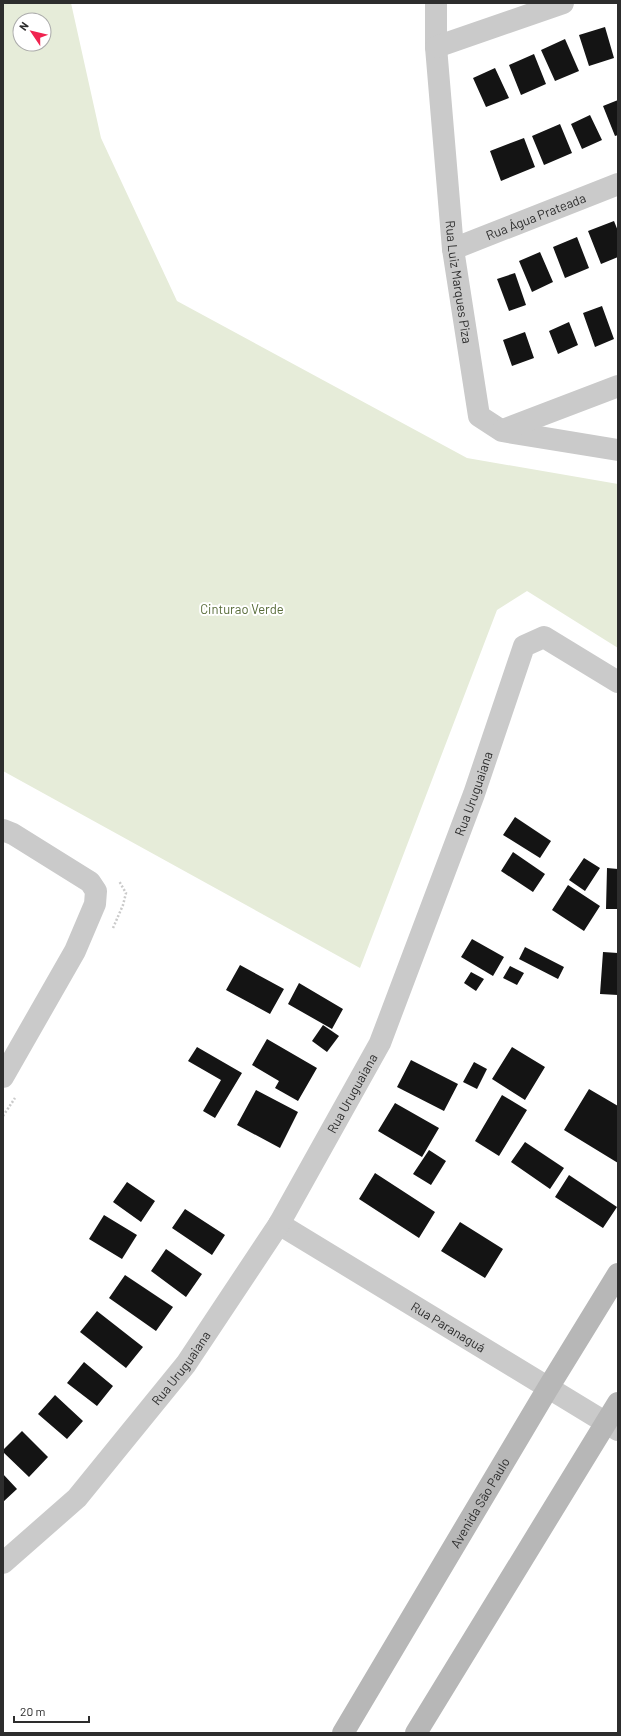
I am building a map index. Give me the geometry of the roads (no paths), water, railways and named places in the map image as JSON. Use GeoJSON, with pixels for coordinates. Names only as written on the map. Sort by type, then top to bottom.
{"type":"FeatureCollection","features":[{"type":"Feature","properties":{"kind":"street","name":"Rua Luiz Marques Piza"},"geometry":{"type":"LineString","coordinates":[[436,3],[436,47],[453,249],[479,416],[502,430],[618,450]]}},
{"type":"Feature","properties":{"kind":"street"},"geometry":{"type":"LineString","coordinates":[[436,47],[563,3]]}},
{"type":"Feature","properties":{"kind":"street","name":"Rua Água Prateada"},"geometry":{"type":"LineString","coordinates":[[453,249],[618,184]]}},
{"type":"Feature","properties":{"kind":"street"},"geometry":{"type":"LineString","coordinates":[[502,430],[618,386]]}},
{"type":"Feature","properties":{"kind":"street","name":"Rua Uruguaiana"},"geometry":{"type":"LineString","coordinates":[[3,1563],[82,1492],[186,1364],[279,1224],[380,1043],[474,794],[524,646],[544,637],[618,682]]}},
{"type":"Feature","properties":{"kind":"street"},"geometry":{"type":"LineString","coordinates":[[3,830],[13,834],[90,882],[96,890],[95,904],[75,951],[3,1077]]}},
{"type":"Feature","properties":{"kind":"street","name":"Rua Paranaguá"},"geometry":{"type":"LineString","coordinates":[[279,1224],[612,1427]]}},
{"type":"Feature","properties":{"kind":"street","name":"Avenida São Paulo"},"geometry":{"type":"LineString","coordinates":[[343,1733],[548,1388],[618,1274]]}},
{"type":"Feature","properties":{"kind":"street"},"geometry":{"type":"LineString","coordinates":[[416,1733],[612,1427],[618,1403]]}},
{"type":"Feature","properties":{"kind":"park label","name":"Cinturao Verde"},"geometry":{"type":"Point","coordinates":[242,609]}}]}
